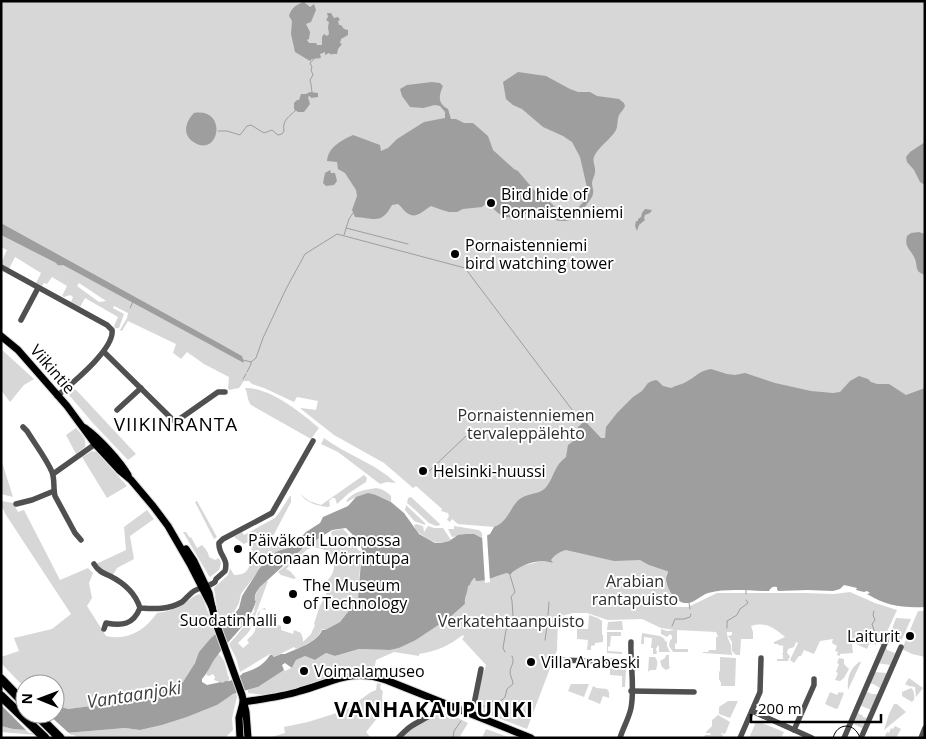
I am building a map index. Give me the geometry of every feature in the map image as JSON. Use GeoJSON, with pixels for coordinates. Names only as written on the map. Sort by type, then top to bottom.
{"type":"FeatureCollection","features":[{"type":"Feature","properties":{"kind":"highway"},"geometry":{"type":"LineString","coordinates":[[1,679],[15,693]]}},
{"type":"Feature","properties":{"kind":"highway"},"geometry":{"type":"LineString","coordinates":[[1,696],[44,737]]}},
{"type":"Feature","properties":{"kind":"highway"},"geometry":{"type":"LineString","coordinates":[[47,724],[60,738]]}},
{"type":"Feature","properties":{"kind":"highway"},"geometry":{"type":"LineString","coordinates":[[48,724],[68,738]]}},
{"type":"Feature","properties":{"kind":"main road","name":"Viikintie"},"geometry":{"type":"LineString","coordinates":[[1,336],[18,350],[80,424],[123,467],[172,532],[190,564],[210,593],[217,626],[246,712],[248,738]]}},
{"type":"Feature","properties":{"kind":"main road"},"geometry":{"type":"LineString","coordinates":[[240,738],[240,718],[243,702],[300,692],[346,676],[363,674],[386,680],[531,738]]}},
{"type":"Feature","properties":{"kind":"street"},"geometry":{"type":"LineString","coordinates":[[1,267],[107,325],[111,329],[112,338],[104,352],[83,374],[57,396]]}},
{"type":"Feature","properties":{"kind":"street"},"geometry":{"type":"LineString","coordinates":[[21,320],[38,288]]}},
{"type":"Feature","properties":{"kind":"street"},"geometry":{"type":"LineString","coordinates":[[104,352],[171,419],[181,418],[216,392],[225,392]]}},
{"type":"Feature","properties":{"kind":"street"},"geometry":{"type":"LineString","coordinates":[[118,410],[141,388]]}},
{"type":"Feature","properties":{"kind":"street"},"geometry":{"type":"LineString","coordinates":[[23,427],[53,474],[54,491],[75,533],[81,540]]}},
{"type":"Feature","properties":{"kind":"street"},"geometry":{"type":"LineString","coordinates":[[140,608],[162,609],[170,607],[179,603],[192,592],[215,582],[226,568],[226,562],[219,548],[219,543],[272,513],[313,441]]}},
{"type":"Feature","properties":{"kind":"street"},"geometry":{"type":"LineString","coordinates":[[53,474],[97,442]]}},
{"type":"Feature","properties":{"kind":"street"},"geometry":{"type":"LineString","coordinates":[[16,504],[54,491]]}},
{"type":"Feature","properties":{"kind":"street"},"geometry":{"type":"LineString","coordinates":[[94,564],[98,570],[124,584],[136,597],[140,608],[136,616],[126,623],[117,625],[106,623],[104,629]]}},
{"type":"Feature","properties":{"kind":"street"},"geometry":{"type":"LineString","coordinates":[[844,738],[886,641]]}},
{"type":"Feature","properties":{"kind":"street"},"geometry":{"type":"LineString","coordinates":[[620,738],[631,710],[631,642]]}},
{"type":"Feature","properties":{"kind":"street"},"geometry":{"type":"LineString","coordinates":[[860,738],[901,647]]}},
{"type":"Feature","properties":{"kind":"street"},"geometry":{"type":"LineString","coordinates":[[740,738],[760,692],[761,658]]}},
{"type":"Feature","properties":{"kind":"street"},"geometry":{"type":"LineString","coordinates":[[558,660],[631,662]]}},
{"type":"Feature","properties":{"kind":"street"},"geometry":{"type":"LineString","coordinates":[[472,714],[481,669]]}},
{"type":"Feature","properties":{"kind":"street"},"geometry":{"type":"LineString","coordinates":[[794,730],[814,685],[814,679]]}},
{"type":"Feature","properties":{"kind":"street"},"geometry":{"type":"LineString","coordinates":[[632,691],[694,692]]}},
{"type":"Feature","properties":{"kind":"street"},"geometry":{"type":"LineString","coordinates":[[398,738],[409,727],[439,709],[442,702]]}},
{"type":"Feature","properties":{"kind":"street"},"geometry":{"type":"LineString","coordinates":[[752,711],[812,738]]}},
{"type":"Feature","properties":{"kind":"street"},"geometry":{"type":"LineString","coordinates":[[921,738],[925,728]]}},
{"type":"Feature","properties":{"kind":"green space","name":"Pornaistenniemen tervaleppälehto"},"geometry":{"type":"Polygon","coordinates":[[[1,1],[925,1],[925,396],[579,463],[496,532],[494,527],[458,524],[452,519],[450,522],[447,520],[448,513],[441,511],[442,509],[416,486],[413,488],[384,463],[334,435],[301,409],[316,410],[318,401],[297,397],[294,402],[249,381],[244,381],[239,388],[229,390],[229,377],[204,364],[187,352],[181,359],[173,353],[176,344],[128,321],[122,331],[120,330],[128,313],[114,306],[113,308],[124,314],[119,328],[115,328],[118,317],[85,298],[80,307],[71,302],[73,297],[70,295],[62,296],[67,286],[52,277],[47,284],[44,283],[42,286],[36,283],[41,273],[15,257],[9,269],[2,265],[1,263],[7,250],[1,247],[1,235],[60,266],[63,265],[211,345],[242,356],[1,223],[1,1]],[[79,283],[77,286],[99,302],[106,301],[79,283]]]}},
{"type":"Feature","properties":{"kind":"green space"},"geometry":{"type":"Polygon","coordinates":[[[1,349],[34,379],[24,385],[10,402],[1,390],[1,349]]]}},
{"type":"Feature","properties":{"kind":"green space"},"geometry":{"type":"Polygon","coordinates":[[[245,388],[274,396],[304,415],[319,428],[311,439],[251,405],[245,388]]]}},
{"type":"Feature","properties":{"kind":"green space"},"geometry":{"type":"Polygon","coordinates":[[[75,389],[136,454],[128,460],[92,422],[69,395],[75,389]]]}},
{"type":"Feature","properties":{"kind":"green space"},"geometry":{"type":"Polygon","coordinates":[[[76,428],[83,436],[85,447],[76,454],[66,435],[76,428]]]}},
{"type":"Feature","properties":{"kind":"green space"},"geometry":{"type":"Polygon","coordinates":[[[324,438],[370,464],[396,483],[387,482],[380,484],[338,452],[321,444],[324,438]]]}},
{"type":"Feature","properties":{"kind":"green space"},"geometry":{"type":"Polygon","coordinates":[[[92,451],[97,452],[127,486],[107,498],[82,457],[92,451]]]}},
{"type":"Feature","properties":{"kind":"green space"},"geometry":{"type":"Polygon","coordinates":[[[1,459],[13,497],[1,494],[1,459]]]}},
{"type":"Feature","properties":{"kind":"green space"},"geometry":{"type":"Polygon","coordinates":[[[364,475],[367,478],[366,482],[349,493],[337,504],[335,498],[332,498],[329,501],[330,506],[328,507],[312,503],[306,500],[300,494],[309,501],[321,505],[364,475]]]}},
{"type":"Feature","properties":{"kind":"green space"},"geometry":{"type":"Polygon","coordinates":[[[376,488],[383,490],[391,496],[391,502],[376,495],[356,497],[346,501],[356,493],[376,488]]]}},
{"type":"Feature","properties":{"kind":"green space"},"geometry":{"type":"Polygon","coordinates":[[[290,496],[291,502],[271,540],[278,544],[279,542],[286,542],[300,537],[291,547],[278,551],[258,569],[241,594],[233,614],[222,627],[218,616],[214,588],[228,575],[230,568],[234,575],[240,575],[247,571],[250,551],[252,550],[248,542],[244,544],[234,537],[242,532],[244,535],[275,518],[290,496]]]}},
{"type":"Feature","properties":{"kind":"green space"},"geometry":{"type":"Polygon","coordinates":[[[411,497],[440,525],[436,526],[429,523],[407,503],[408,498],[411,497]]]}},
{"type":"Feature","properties":{"kind":"green space"},"geometry":{"type":"Polygon","coordinates":[[[1,501],[13,503],[18,512],[24,510],[60,580],[88,568],[93,573],[89,583],[92,598],[87,606],[106,636],[122,637],[135,633],[157,613],[175,608],[199,594],[202,596],[216,634],[199,652],[185,680],[180,684],[143,698],[68,709],[65,708],[65,674],[15,674],[15,678],[1,663],[1,657],[19,651],[14,638],[52,629],[71,614],[1,505],[1,501]]]}},
{"type":"Feature","properties":{"kind":"green space"},"geometry":{"type":"Polygon","coordinates":[[[197,501],[217,537],[214,539],[195,502],[197,501]]]}},
{"type":"Feature","properties":{"kind":"green space"},"geometry":{"type":"Polygon","coordinates":[[[406,505],[425,525],[414,521],[405,510],[406,505]]]}},
{"type":"Feature","properties":{"kind":"green space"},"geometry":{"type":"Polygon","coordinates":[[[147,510],[154,519],[130,536],[134,559],[117,568],[113,575],[103,571],[96,564],[126,550],[124,527],[147,510]]]}},
{"type":"Feature","properties":{"kind":"green space"},"geometry":{"type":"Polygon","coordinates":[[[414,525],[423,526],[424,532],[428,526],[443,528],[451,540],[440,543],[432,541],[418,532],[414,525]]]}},
{"type":"Feature","properties":{"kind":"green space"},"geometry":{"type":"Polygon","coordinates":[[[454,526],[479,530],[482,533],[482,538],[471,535],[452,537],[448,529],[454,529],[454,526]]]}},
{"type":"Feature","properties":{"kind":"green space"},"geometry":{"type":"Polygon","coordinates":[[[343,529],[359,551],[361,551],[358,599],[340,622],[325,630],[322,629],[314,639],[303,646],[296,649],[294,647],[274,657],[270,654],[240,672],[229,644],[255,611],[257,592],[268,581],[250,630],[238,643],[243,648],[249,643],[247,640],[256,627],[257,616],[260,610],[259,615],[266,616],[265,620],[281,626],[281,630],[293,634],[294,630],[301,633],[303,642],[311,634],[319,608],[327,592],[320,585],[331,577],[334,565],[333,559],[325,550],[312,548],[307,550],[293,565],[286,569],[296,578],[281,575],[278,572],[302,549],[319,538],[323,544],[333,538],[332,531],[343,529]]]}},
{"type":"Feature","properties":{"kind":"green space"},"geometry":{"type":"Polygon","coordinates":[[[183,532],[186,532],[191,537],[197,548],[202,545],[208,552],[209,557],[215,560],[219,558],[221,563],[219,570],[210,577],[209,576],[183,532]]]}},
{"type":"Feature","properties":{"kind":"green space"},"geometry":{"type":"Polygon","coordinates":[[[584,542],[669,569],[666,576],[666,584],[679,600],[675,607],[688,607],[717,593],[834,594],[850,592],[897,610],[881,645],[870,642],[867,649],[854,643],[853,638],[851,638],[853,653],[840,654],[840,656],[835,651],[837,646],[832,643],[833,639],[820,641],[814,654],[804,650],[794,663],[790,660],[798,643],[796,642],[794,647],[788,649],[787,653],[790,656],[788,661],[777,661],[777,659],[783,659],[784,646],[774,644],[774,642],[785,637],[777,630],[765,625],[751,626],[753,639],[741,639],[740,655],[736,655],[732,651],[732,642],[728,636],[732,635],[732,632],[727,632],[728,637],[731,645],[732,652],[733,655],[703,653],[709,650],[716,650],[716,637],[718,637],[716,632],[677,630],[675,649],[688,649],[688,652],[673,652],[669,646],[672,636],[670,634],[667,637],[661,634],[661,629],[667,631],[675,630],[661,628],[642,619],[608,620],[587,613],[573,613],[561,616],[558,618],[557,650],[527,729],[482,712],[477,702],[482,675],[486,665],[462,639],[463,635],[442,647],[419,654],[419,656],[394,652],[376,660],[373,673],[352,672],[342,674],[293,691],[263,695],[248,693],[248,690],[258,687],[282,671],[293,667],[296,660],[305,656],[315,660],[326,653],[335,656],[359,649],[390,650],[399,648],[416,640],[449,618],[465,604],[468,586],[474,578],[489,580],[507,573],[510,575],[522,566],[547,561],[563,548],[584,542]]]}},
{"type":"Feature","properties":{"kind":"green space"},"geometry":{"type":"Polygon","coordinates":[[[918,611],[925,611],[925,657],[902,649],[918,611]]]}},
{"type":"Feature","properties":{"kind":"green space"},"geometry":{"type":"Polygon","coordinates":[[[589,615],[602,621],[603,642],[595,643],[595,645],[591,646],[591,650],[587,650],[588,640],[577,639],[577,629],[588,629],[589,615]]]}},
{"type":"Feature","properties":{"kind":"green space"},"geometry":{"type":"Polygon","coordinates":[[[896,618],[911,619],[900,644],[888,639],[896,618]]]}},
{"type":"Feature","properties":{"kind":"green space"},"geometry":{"type":"Polygon","coordinates":[[[622,621],[623,630],[607,630],[608,622],[622,621]]]}},
{"type":"Feature","properties":{"kind":"green space"},"geometry":{"type":"Polygon","coordinates":[[[607,632],[621,632],[621,636],[611,636],[608,651],[622,652],[622,654],[607,653],[607,632]]]}},
{"type":"Feature","properties":{"kind":"green space"},"geometry":{"type":"Polygon","coordinates":[[[642,633],[660,636],[665,639],[670,652],[659,652],[658,645],[657,653],[653,654],[653,648],[651,648],[652,638],[644,637],[644,644],[641,644],[642,633]]]}},
{"type":"Feature","properties":{"kind":"green space"},"geometry":{"type":"Polygon","coordinates":[[[886,647],[887,650],[895,653],[890,665],[877,663],[886,647]]]}},
{"type":"Feature","properties":{"kind":"green space"},"geometry":{"type":"Polygon","coordinates":[[[218,654],[224,661],[229,677],[229,681],[222,683],[214,680],[213,674],[206,675],[218,654]]]}},
{"type":"Feature","properties":{"kind":"green space"},"geometry":{"type":"Polygon","coordinates":[[[666,655],[669,655],[670,668],[666,670],[662,667],[660,661],[666,655]]]}},
{"type":"Feature","properties":{"kind":"green space"},"geometry":{"type":"Polygon","coordinates":[[[649,657],[655,657],[657,664],[656,670],[648,672],[649,657]]]}},
{"type":"Feature","properties":{"kind":"green space"},"geometry":{"type":"Polygon","coordinates":[[[720,657],[736,658],[735,686],[721,686],[719,679],[720,657]]]}},
{"type":"Feature","properties":{"kind":"green space"},"geometry":{"type":"Polygon","coordinates":[[[839,658],[844,659],[844,664],[849,669],[840,681],[835,680],[838,673],[836,672],[839,658]]]}},
{"type":"Feature","properties":{"kind":"green space"},"geometry":{"type":"Polygon","coordinates":[[[861,662],[848,690],[849,674],[861,662]]]}},
{"type":"Feature","properties":{"kind":"green space"},"geometry":{"type":"Polygon","coordinates":[[[610,668],[626,669],[625,687],[622,687],[622,676],[610,675],[610,668]]]}},
{"type":"Feature","properties":{"kind":"green space"},"geometry":{"type":"Polygon","coordinates":[[[874,672],[887,673],[880,688],[869,683],[874,672]]]}},
{"type":"Feature","properties":{"kind":"green space"},"geometry":{"type":"Polygon","coordinates":[[[909,678],[923,688],[916,697],[915,687],[905,684],[909,678]]]}},
{"type":"Feature","properties":{"kind":"green space"},"geometry":{"type":"Polygon","coordinates":[[[377,683],[381,684],[382,700],[387,706],[366,732],[371,738],[268,738],[285,733],[284,727],[308,722],[346,710],[376,690],[377,683]]]}},
{"type":"Feature","properties":{"kind":"green space"},"geometry":{"type":"Polygon","coordinates":[[[571,684],[589,684],[584,697],[568,691],[571,684]]]}},
{"type":"Feature","properties":{"kind":"green space"},"geometry":{"type":"Polygon","coordinates":[[[593,686],[607,689],[609,698],[603,696],[600,704],[588,699],[593,686]]]}},
{"type":"Feature","properties":{"kind":"green space"},"geometry":{"type":"Polygon","coordinates":[[[911,688],[914,696],[912,702],[902,696],[902,692],[911,688]]]}},
{"type":"Feature","properties":{"kind":"green space"},"geometry":{"type":"Polygon","coordinates":[[[865,691],[878,694],[871,710],[859,705],[865,691]]]}},
{"type":"Feature","properties":{"kind":"green space"},"geometry":{"type":"Polygon","coordinates":[[[830,692],[837,695],[839,692],[844,693],[836,709],[825,704],[830,692]]]}},
{"type":"Feature","properties":{"kind":"green space"},"geometry":{"type":"Polygon","coordinates":[[[236,693],[237,697],[232,718],[233,730],[225,738],[78,738],[74,735],[49,736],[1,732],[1,726],[13,729],[66,733],[125,728],[140,730],[187,717],[217,705],[236,693]]]}},
{"type":"Feature","properties":{"kind":"green space"},"geometry":{"type":"Polygon","coordinates":[[[728,701],[738,701],[730,718],[719,714],[719,707],[728,701]]]}},
{"type":"Feature","properties":{"kind":"green space"},"geometry":{"type":"Polygon","coordinates":[[[894,704],[897,704],[906,712],[884,730],[889,714],[894,704]]]}},
{"type":"Feature","properties":{"kind":"green space"},"geometry":{"type":"Polygon","coordinates":[[[442,710],[468,723],[459,738],[401,738],[408,729],[430,717],[432,718],[442,710]]]}},
{"type":"Feature","properties":{"kind":"green space"},"geometry":{"type":"Polygon","coordinates":[[[858,712],[867,718],[862,728],[851,723],[858,712]]]}},
{"type":"Feature","properties":{"kind":"green space"},"geometry":{"type":"Polygon","coordinates":[[[718,715],[730,722],[725,734],[721,734],[723,735],[722,738],[704,738],[705,735],[711,735],[706,732],[712,726],[712,720],[718,715]]]}},
{"type":"Feature","properties":{"kind":"green space"},"geometry":{"type":"Polygon","coordinates":[[[757,721],[784,732],[781,738],[749,738],[757,721]]]}},
{"type":"Feature","properties":{"kind":"green space"},"geometry":{"type":"Polygon","coordinates":[[[895,726],[901,729],[896,738],[885,736],[891,728],[893,729],[895,726]]]}},
{"type":"Feature","properties":{"kind":"green space"},"geometry":{"type":"Polygon","coordinates":[[[486,729],[511,738],[482,738],[486,729]]]}},
{"type":"Feature","properties":{"kind":"shaded area"},"geometry":{"type":"Polygon","coordinates":[[[304,2],[310,7],[314,4],[316,10],[311,22],[306,24],[310,32],[309,39],[307,40],[309,43],[322,45],[322,37],[324,34],[327,36],[329,34],[329,22],[326,20],[328,17],[327,13],[331,13],[334,18],[338,17],[340,20],[338,21],[339,25],[348,30],[348,35],[341,39],[340,43],[342,44],[337,54],[332,55],[329,53],[325,55],[325,52],[320,54],[321,58],[310,61],[295,52],[291,34],[292,21],[289,16],[295,7],[304,2]]]}},
{"type":"Feature","properties":{"kind":"shaded area"},"geometry":{"type":"Polygon","coordinates":[[[518,72],[546,76],[578,92],[590,92],[597,96],[619,99],[624,103],[625,106],[619,115],[616,130],[594,157],[595,175],[592,182],[592,197],[576,216],[564,221],[530,213],[514,218],[501,215],[488,202],[482,207],[463,209],[457,212],[449,212],[431,206],[417,215],[410,215],[398,204],[392,205],[381,218],[355,217],[352,210],[357,196],[356,190],[345,173],[338,169],[337,162],[327,161],[330,152],[340,142],[353,135],[380,145],[381,151],[424,122],[445,118],[445,112],[440,106],[410,107],[402,96],[400,89],[407,85],[432,82],[440,83],[443,86],[440,96],[441,101],[444,107],[448,109],[451,119],[464,123],[473,123],[488,136],[493,150],[518,171],[534,190],[563,215],[572,214],[588,197],[580,157],[572,142],[543,127],[522,109],[506,99],[503,82],[518,72]]]}},
{"type":"Feature","properties":{"kind":"shaded area"},"geometry":{"type":"Polygon","coordinates":[[[318,93],[318,97],[308,97],[310,104],[304,112],[298,112],[294,109],[294,103],[299,100],[301,94],[318,93]]]}},
{"type":"Feature","properties":{"kind":"shaded area"},"geometry":{"type":"Polygon","coordinates":[[[194,113],[205,113],[216,124],[214,139],[209,144],[201,145],[192,141],[187,134],[187,123],[194,113]]]}},
{"type":"Feature","properties":{"kind":"shaded area"},"geometry":{"type":"Polygon","coordinates":[[[925,142],[925,185],[920,182],[914,170],[907,162],[906,157],[925,142]]]}},
{"type":"Feature","properties":{"kind":"shaded area"},"geometry":{"type":"Polygon","coordinates":[[[330,170],[331,173],[335,173],[337,181],[334,185],[326,186],[323,183],[325,173],[330,170]]]}},
{"type":"Feature","properties":{"kind":"shaded area"},"geometry":{"type":"Polygon","coordinates":[[[645,209],[652,210],[645,215],[645,220],[639,225],[637,231],[636,221],[641,217],[645,209]]]}},
{"type":"Feature","properties":{"kind":"shaded area"},"geometry":{"type":"Polygon","coordinates":[[[1,223],[242,356],[244,363],[63,265],[60,266],[1,235],[1,223]]]}},
{"type":"Feature","properties":{"kind":"shaded area"},"geometry":{"type":"Polygon","coordinates":[[[919,232],[925,234],[925,275],[918,270],[915,259],[906,243],[907,236],[911,233],[919,232]]]}},
{"type":"Feature","properties":{"kind":"shaded area"},"geometry":{"type":"Polygon","coordinates":[[[711,369],[735,375],[745,373],[775,383],[811,391],[833,393],[840,392],[850,381],[859,376],[877,384],[889,384],[906,395],[925,388],[925,607],[888,604],[867,594],[870,593],[867,591],[856,590],[857,588],[844,585],[840,589],[833,591],[778,591],[777,587],[774,587],[769,591],[723,591],[708,593],[693,602],[683,603],[673,595],[666,583],[667,571],[640,560],[614,561],[566,550],[554,556],[551,560],[553,563],[536,562],[524,565],[510,575],[507,573],[480,581],[476,581],[474,578],[468,586],[465,604],[449,618],[416,640],[399,648],[390,650],[359,649],[335,656],[326,653],[315,660],[305,656],[296,660],[292,668],[285,663],[282,665],[284,670],[258,687],[233,694],[217,705],[162,725],[140,730],[125,728],[66,733],[13,729],[1,726],[1,701],[15,702],[15,724],[65,724],[65,708],[143,698],[183,682],[195,663],[199,652],[226,625],[239,608],[242,596],[258,570],[270,556],[291,547],[306,532],[320,523],[323,517],[348,506],[356,497],[368,493],[391,502],[404,513],[419,534],[435,543],[449,541],[458,535],[474,534],[482,538],[490,534],[494,527],[507,517],[519,500],[545,489],[557,467],[566,457],[568,445],[576,438],[578,427],[585,421],[601,438],[605,438],[606,427],[617,413],[642,391],[648,383],[656,380],[663,386],[671,388],[684,383],[700,373],[711,369]],[[346,528],[332,530],[304,546],[257,591],[255,594],[256,601],[249,616],[222,649],[202,679],[202,682],[207,685],[238,678],[243,673],[265,662],[270,655],[274,657],[285,654],[311,642],[322,630],[340,622],[358,599],[362,549],[346,528]]]}},
{"type":"Feature","properties":{"kind":"pier"},"geometry":{"type":"Polygon","coordinates":[[[482,535],[487,535],[490,582],[485,583],[482,535]]]}},
{"type":"Feature","properties":{"kind":"pier"},"geometry":{"type":"Polygon","coordinates":[[[1,698],[11,699],[15,703],[15,719],[1,705],[1,698]]]}},
{"type":"Feature","properties":{"kind":"pier"},"geometry":{"type":"Polygon","coordinates":[[[20,724],[38,724],[49,734],[29,733],[20,724]]]}},
{"type":"Feature","properties":{"kind":"pier"},"geometry":{"type":"Polygon","coordinates":[[[40,724],[59,724],[71,735],[52,734],[40,724]]]}},
{"type":"Feature","properties":{"kind":"waterway"},"geometry":{"type":"LineString","coordinates":[[312,92],[310,80],[313,75],[310,63],[314,59]]}},
{"type":"Feature","properties":{"kind":"waterway"},"geometry":{"type":"LineString","coordinates":[[218,131],[227,131],[240,135],[247,126],[251,125],[264,133],[272,130],[278,135],[282,134],[285,121],[296,110]]}},
{"type":"Feature","properties":{"kind":"waterway"},"geometry":{"type":"LineString","coordinates":[[344,235],[353,213]]}},
{"type":"Feature","properties":{"kind":"waterway"},"geometry":{"type":"LineString","coordinates":[[346,228],[408,244]]}},
{"type":"Feature","properties":{"kind":"waterway"},"geometry":{"type":"LineString","coordinates":[[243,360],[251,362],[256,358],[263,338],[286,289],[305,254],[337,234],[465,268],[582,423]]}},
{"type":"Feature","properties":{"kind":"waterway"},"geometry":{"type":"LineString","coordinates":[[130,308],[133,302]]}},
{"type":"Feature","properties":{"kind":"waterway"},"geometry":{"type":"LineString","coordinates":[[247,372],[251,362]]}},
{"type":"Feature","properties":{"kind":"waterway"},"geometry":{"type":"LineString","coordinates":[[243,379],[246,374]]}},
{"type":"Feature","properties":{"kind":"waterway"},"geometry":{"type":"LineString","coordinates":[[425,475],[466,436],[472,438],[482,436]]}},
{"type":"Feature","properties":{"kind":"waterway"},"geometry":{"type":"LineString","coordinates":[[505,652],[503,648],[506,630],[511,625],[513,617],[511,597],[515,592],[510,575]]}},
{"type":"Feature","properties":{"kind":"waterway"},"geometry":{"type":"LineString","coordinates":[[727,628],[727,621],[737,615],[740,609],[748,603],[746,600]]}},
{"type":"Feature","properties":{"kind":"waterway"},"geometry":{"type":"LineString","coordinates":[[548,615],[549,602]]}},
{"type":"Feature","properties":{"kind":"waterway"},"geometry":{"type":"LineString","coordinates":[[689,603],[690,609]]}},
{"type":"Feature","properties":{"kind":"waterway"},"geometry":{"type":"LineString","coordinates":[[874,611],[875,620],[872,624],[874,635]]}},
{"type":"Feature","properties":{"kind":"waterway"},"geometry":{"type":"LineString","coordinates":[[672,626],[675,619],[684,619],[690,617],[691,614]]}},
{"type":"Feature","properties":{"kind":"waterway"},"geometry":{"type":"LineString","coordinates":[[545,640],[548,619]]}},
{"type":"Feature","properties":{"kind":"waterway"},"geometry":{"type":"LineString","coordinates":[[481,708],[491,702],[502,700],[507,689],[513,684],[510,672],[513,662],[512,656]]}},
{"type":"Feature","properties":{"kind":"waterway"},"geometry":{"type":"LineString","coordinates":[[453,738],[454,731],[461,721]]}},
{"type":"Feature","properties":{"kind":"tram line"},"geometry":{"type":"LineString","coordinates":[[833,738],[838,729],[846,726],[854,729],[860,738]]}},
{"type":"Feature","properties":{"kind":"place","name":"Bird hide of Pornaistenniemi"},"geometry":{"type":"Point","coordinates":[491,203]}},
{"type":"Feature","properties":{"kind":"place","name":"Pornaistenniemi bird watching tower"},"geometry":{"type":"Point","coordinates":[455,254]}},
{"type":"Feature","properties":{"kind":"place","name":"Helsinki-huussi"},"geometry":{"type":"Point","coordinates":[423,471]}},
{"type":"Feature","properties":{"kind":"place","name":"Päiväkoti Luonnossa Kotonaan Mörrintupa"},"geometry":{"type":"Point","coordinates":[238,549]}},
{"type":"Feature","properties":{"kind":"place","name":"The Museum of Technology"},"geometry":{"type":"Point","coordinates":[293,594]}},
{"type":"Feature","properties":{"kind":"place","name":"Suodatinhalli"},"geometry":{"type":"Point","coordinates":[287,620]}},
{"type":"Feature","properties":{"kind":"place","name":"Laiturit"},"geometry":{"type":"Point","coordinates":[910,636]}},
{"type":"Feature","properties":{"kind":"place","name":"Villa Arabeski"},"geometry":{"type":"Point","coordinates":[531,662]}},
{"type":"Feature","properties":{"kind":"place","name":"Voimalamuseo"},"geometry":{"type":"Point","coordinates":[304,671]}},
{"type":"Feature","properties":{"kind":"district","name":"VIIKINRANTA"},"geometry":{"type":"Point","coordinates":[176,424]}},
{"type":"Feature","properties":{"kind":"district","name":"VANHAKAUPUNKI"},"geometry":{"type":"Point","coordinates":[434,709]}},
{"type":"Feature","properties":{"kind":"park label","name":"Arabian rantapuisto"},"geometry":{"type":"Point","coordinates":[635,590]}},
{"type":"Feature","properties":{"kind":"park label","name":"Verkatehtaanpuisto"},"geometry":{"type":"Point","coordinates":[511,621]}},
{"type":"Feature","properties":{"kind":"water label","name":"Vantaanjoki"},"geometry":{"type":"Point","coordinates":[134,694]}}]}
